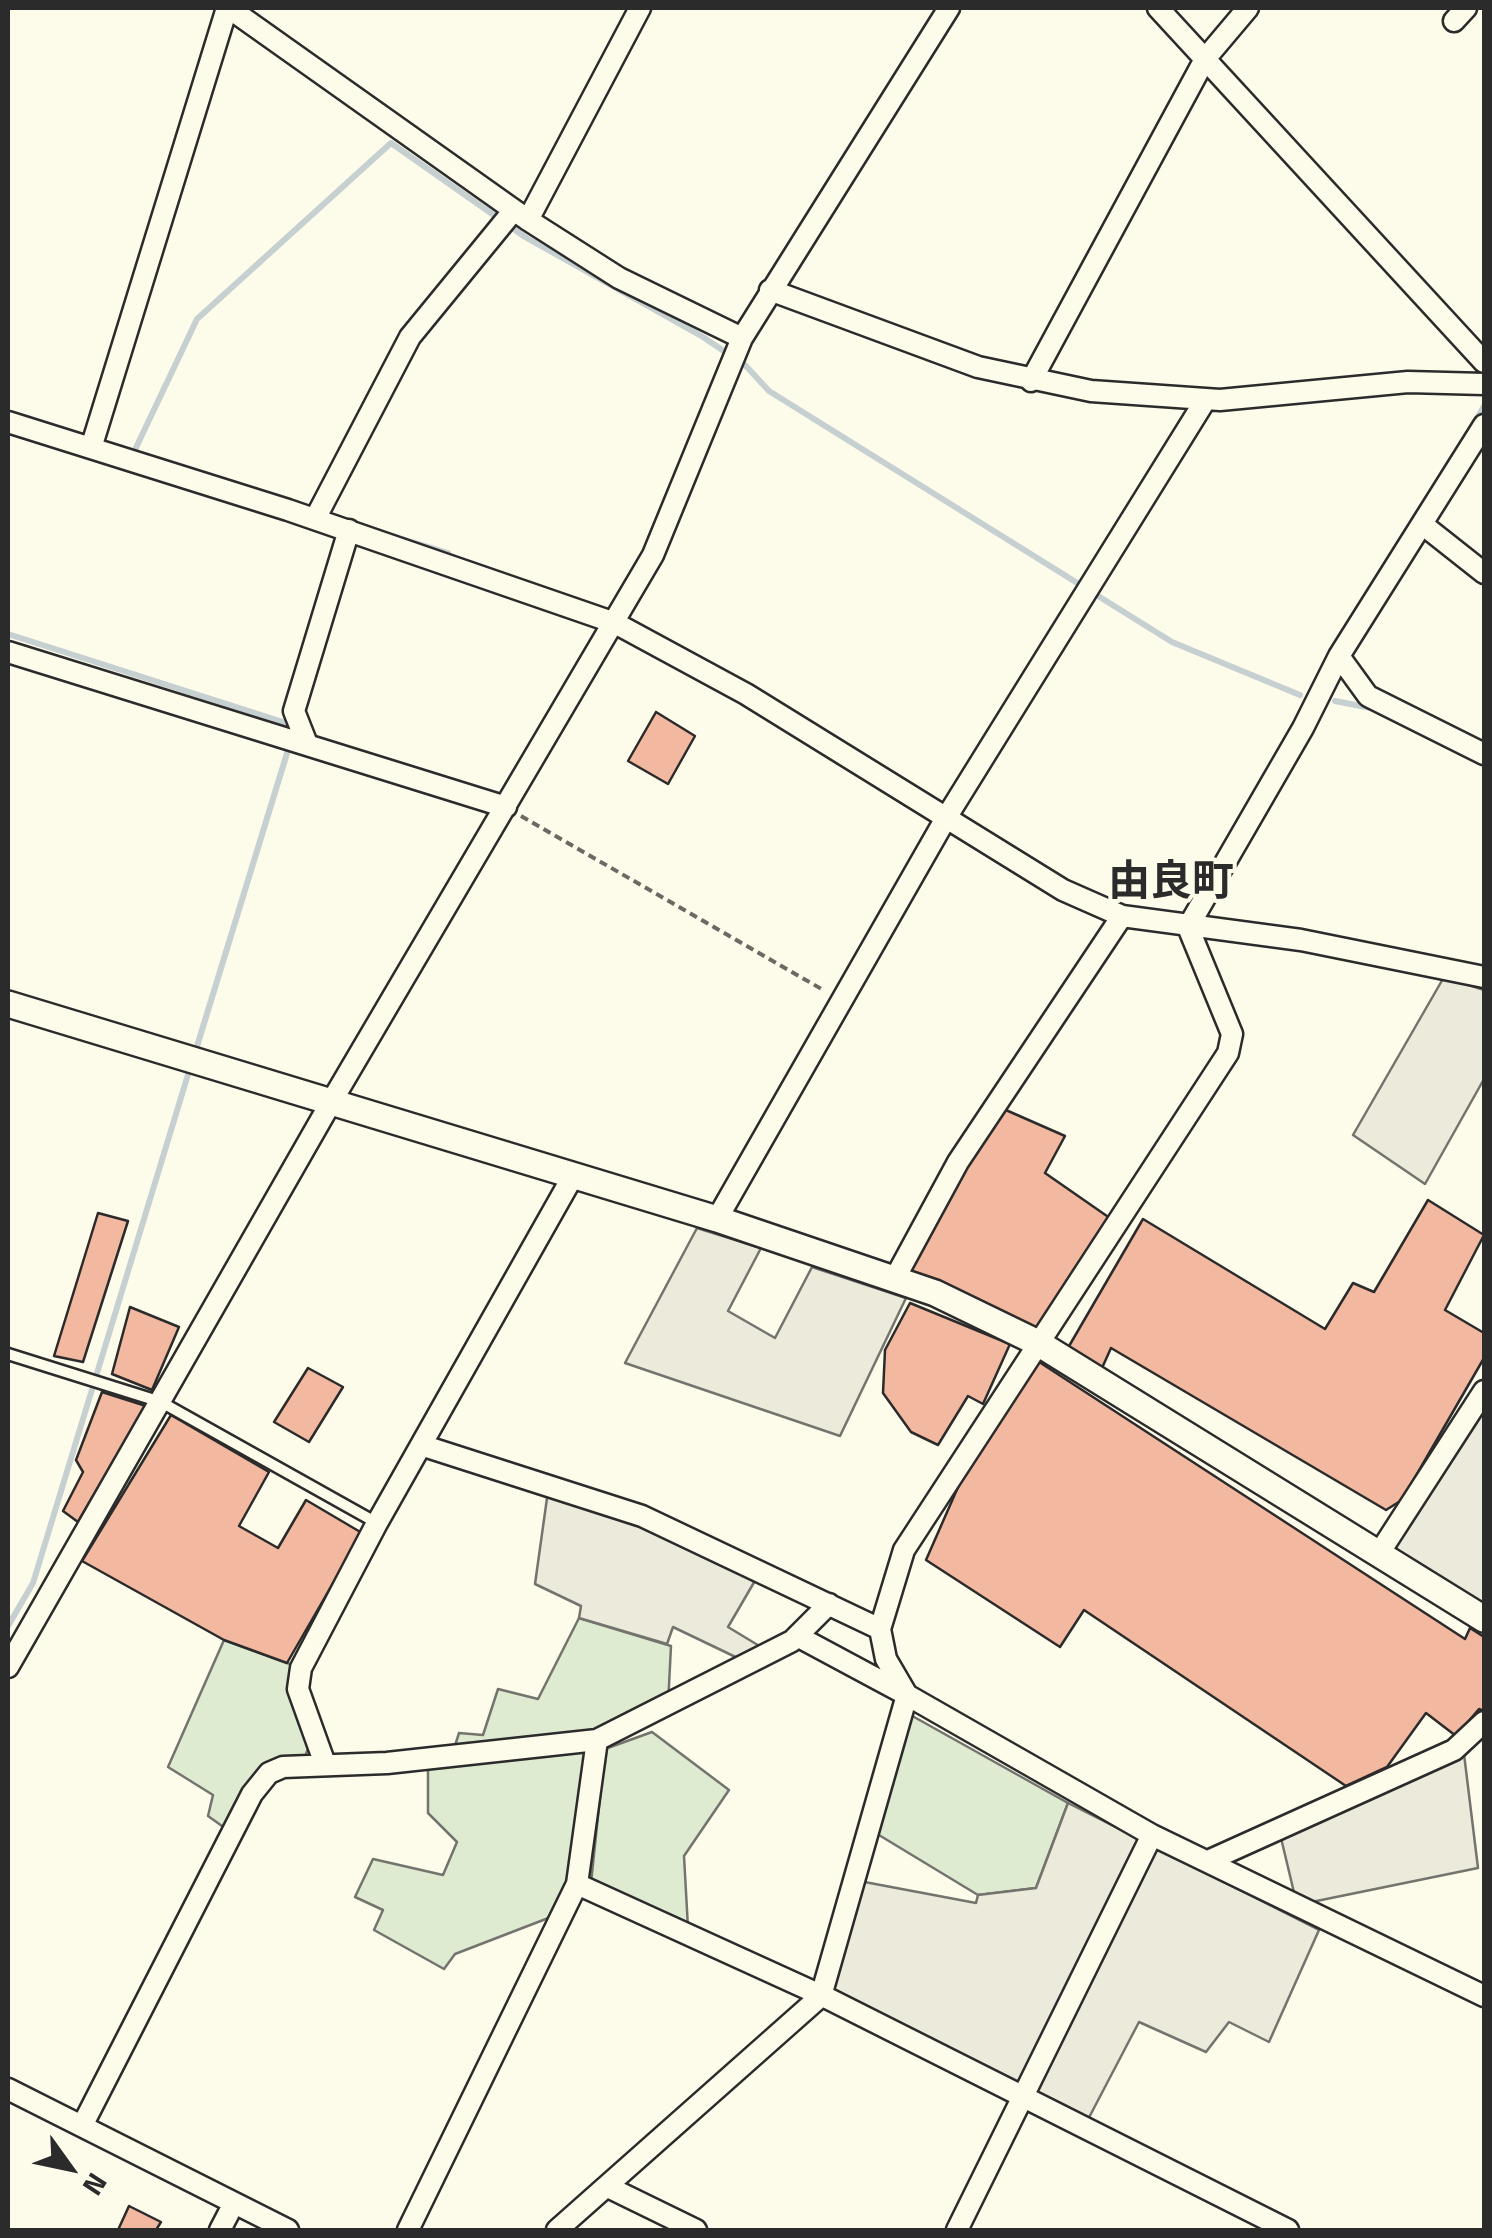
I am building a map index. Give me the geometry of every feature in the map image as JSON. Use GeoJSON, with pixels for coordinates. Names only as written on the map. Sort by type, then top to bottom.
{"type":"FeatureCollection","features":[{"type":"Feature","properties":{"kind":"street"},"geometry":{"type":"LineString","coordinates":[[90,448],[228,8],[521,215],[619,278],[742,338]]}},
{"type":"Feature","properties":{"kind":"street"},"geometry":{"type":"LineString","coordinates":[[315,519],[410,337],[521,215],[640,8]]}},
{"type":"Feature","properties":{"kind":"street"},"geometry":{"type":"LineString","coordinates":[[8,1666],[330,1104],[653,555],[742,338],[948,8]]}},
{"type":"Feature","properties":{"kind":"street"},"geometry":{"type":"LineString","coordinates":[[1158,8],[1484,362]]}},
{"type":"Feature","properties":{"kind":"street"},"geometry":{"type":"LineString","coordinates":[[1031,381],[1205,59],[1248,8]]}},
{"type":"Feature","properties":{"kind":"street"},"geometry":{"type":"LineString","coordinates":[[770,290],[903,342],[1031,381],[1154,398],[1296,396],[1408,382],[1484,384]]}},
{"type":"Feature","properties":{"kind":"street"},"geometry":{"type":"LineString","coordinates":[[717,1219],[946,818],[1206,399]]}},
{"type":"Feature","properties":{"kind":"street"},"geometry":{"type":"LineString","coordinates":[[8,422],[349,530],[614,623],[729,684],[1063,890],[1122,916],[1301,940],[1484,977]]}},
{"type":"Feature","properties":{"kind":"street"},"geometry":{"type":"LineString","coordinates":[[1188,927],[1303,728],[1338,656],[1484,426]]}},
{"type":"Feature","properties":{"kind":"street"},"geometry":{"type":"LineString","coordinates":[[1422,524],[1484,572]]}},
{"type":"Feature","properties":{"kind":"street"},"geometry":{"type":"LineString","coordinates":[[306,744],[294,712],[349,530]]}},
{"type":"Feature","properties":{"kind":"street"},"geometry":{"type":"LineString","coordinates":[[8,652],[506,806]]}},
{"type":"Feature","properties":{"kind":"street"},"geometry":{"type":"LineString","coordinates":[[1338,656],[1368,696],[1484,754]]}},
{"type":"Feature","properties":{"kind":"street"},"geometry":{"type":"LineString","coordinates":[[894,1280],[958,1162],[1122,916]]}},
{"type":"Feature","properties":{"kind":"street"},"geometry":{"type":"LineString","coordinates":[[557,2230],[821,1996],[906,1695],[886,1659],[880,1629],[904,1550],[1228,1053],[1232,1034],[1188,927]]}},
{"type":"Feature","properties":{"kind":"street"},"geometry":{"type":"LineString","coordinates":[[8,1004],[717,1219],[935,1294],[1038,1343],[1484,1619]]}},
{"type":"Feature","properties":{"kind":"street"},"geometry":{"type":"LineString","coordinates":[[324,1764],[298,1688],[301,1668],[377,1523],[424,1446],[573,1176]]}},
{"type":"Feature","properties":{"kind":"street"},"geometry":{"type":"LineString","coordinates":[[1378,1555],[1484,1391]]}},
{"type":"Feature","properties":{"kind":"street"},"geometry":{"type":"LineString","coordinates":[[424,1446],[642,1516],[880,1629]]}},
{"type":"Feature","properties":{"kind":"street"},"geometry":{"type":"LineString","coordinates":[[82,2126],[252,1794],[269,1772],[597,1740],[737,1672],[797,1636],[829,1604]]}},
{"type":"Feature","properties":{"kind":"street"},"geometry":{"type":"LineString","coordinates":[[797,1636],[1152,1835],[1484,1996]]}},
{"type":"Feature","properties":{"kind":"street"},"geometry":{"type":"LineString","coordinates":[[1208,1862],[1454,1750],[1484,1722]]}},
{"type":"Feature","properties":{"kind":"street"},"geometry":{"type":"LineString","coordinates":[[408,2230],[578,1884],[597,1740]]}},
{"type":"Feature","properties":{"kind":"street"},"geometry":{"type":"LineString","coordinates":[[957,2230],[1152,1835]]}},
{"type":"Feature","properties":{"kind":"street"},"geometry":{"type":"LineString","coordinates":[[578,1884],[821,1996],[1288,2230]]}},
{"type":"Feature","properties":{"kind":"street"},"geometry":{"type":"LineString","coordinates":[[8,2089],[288,2230]]}},
{"type":"Feature","properties":{"kind":"street"},"geometry":{"type":"LineString","coordinates":[[608,2187],[696,2230]]}},
{"type":"Feature","properties":{"kind":"street"},"geometry":{"type":"LineString","coordinates":[[220,2230],[234,2204]]}},
{"type":"Feature","properties":{"kind":"lane"},"geometry":{"type":"LineString","coordinates":[[8,1354],[160,1402],[377,1523]]}},
{"type":"Feature","properties":{"kind":"path"},"geometry":{"type":"LineString","coordinates":[[506,806],[842,1001]]}},
{"type":"Feature","properties":{"kind":"green space"},"geometry":{"type":"Polygon","coordinates":[[[579,1618],[671,1646],[668,1705],[597,1740],[564,1912],[455,1954],[444,1969],[374,1930],[383,1910],[355,1897],[373,1859],[443,1875],[457,1842],[428,1813],[428,1769],[416,1760],[453,1752],[459,1733],[483,1735],[498,1689],[538,1699],[579,1618]]]}},
{"type":"Feature","properties":{"kind":"green space"},"geometry":{"type":"Polygon","coordinates":[[[224,1640],[301,1668],[313,1736],[304,1759],[269,1773],[229,1831],[208,1816],[213,1795],[168,1767],[224,1640]]]}},
{"type":"Feature","properties":{"kind":"green space"},"geometry":{"type":"Polygon","coordinates":[[[907,1713],[1068,1803],[1036,1888],[978,1895],[869,1829],[907,1713]]]}},
{"type":"Feature","properties":{"kind":"green space"},"geometry":{"type":"Polygon","coordinates":[[[652,1732],[729,1790],[684,1856],[688,1928],[591,1883],[605,1749],[652,1732]]]}},
{"type":"Feature","properties":{"kind":"shaded area"},"geometry":{"type":"Polygon","coordinates":[[[1444,977],[1484,990],[1484,1079],[1425,1184],[1353,1135],[1444,977]]]}},
{"type":"Feature","properties":{"kind":"shaded area"},"geometry":{"type":"Polygon","coordinates":[[[697,1228],[761,1248],[728,1311],[775,1338],[812,1267],[906,1298],[840,1436],[625,1363],[697,1228]]]}},
{"type":"Feature","properties":{"kind":"shaded area"},"geometry":{"type":"Polygon","coordinates":[[[1484,1408],[1484,1613],[1379,1553],[1484,1408]]]}},
{"type":"Feature","properties":{"kind":"shaded area"},"geometry":{"type":"Polygon","coordinates":[[[548,1491],[642,1516],[756,1579],[728,1627],[771,1653],[746,1662],[673,1627],[667,1644],[579,1618],[581,1606],[535,1584],[548,1491]]]}},
{"type":"Feature","properties":{"kind":"shaded area"},"geometry":{"type":"Polygon","coordinates":[[[1464,1754],[1478,1868],[1297,1905],[1281,1838],[1464,1754]]]}},
{"type":"Feature","properties":{"kind":"shaded area"},"geometry":{"type":"Polygon","coordinates":[[[1068,1803],[1319,1930],[1269,2042],[1229,2022],[1206,2052],[1139,2022],[1083,2129],[825,1997],[854,1880],[976,1903],[978,1895],[1036,1888],[1068,1803]]]}},
{"type":"Feature","properties":{"kind":"building"},"geometry":{"type":"Polygon","coordinates":[[[656,712],[695,736],[668,784],[628,761],[656,712]]]}},
{"type":"Feature","properties":{"kind":"building"},"geometry":{"type":"Polygon","coordinates":[[[999,1107],[1065,1136],[1045,1173],[1117,1223],[1038,1336],[904,1275],[999,1107]]]}},
{"type":"Feature","properties":{"kind":"building"},"geometry":{"type":"Polygon","coordinates":[[[1428,1200],[1484,1235],[1445,1310],[1484,1333],[1484,1358],[1402,1500],[1386,1510],[1111,1348],[1102,1368],[1065,1353],[1143,1219],[1325,1329],[1353,1283],[1374,1292],[1428,1200]]]}},
{"type":"Feature","properties":{"kind":"building"},"geometry":{"type":"Polygon","coordinates":[[[98,1213],[128,1221],[83,1362],[54,1356],[98,1213]]]}},
{"type":"Feature","properties":{"kind":"building"},"geometry":{"type":"Polygon","coordinates":[[[910,1303],[1010,1344],[983,1404],[968,1396],[938,1445],[911,1432],[883,1393],[885,1350],[910,1303]]]}},
{"type":"Feature","properties":{"kind":"building"},"geometry":{"type":"Polygon","coordinates":[[[130,1307],[179,1327],[152,1390],[112,1374],[130,1307]]]}},
{"type":"Feature","properties":{"kind":"building"},"geometry":{"type":"Polygon","coordinates":[[[1033,1358],[1465,1639],[1470,1628],[1484,1637],[1484,1711],[1479,1709],[1456,1736],[1426,1713],[1387,1767],[1346,1786],[1084,1610],[1060,1647],[926,1560],[973,1453],[1033,1358]]]}},
{"type":"Feature","properties":{"kind":"building"},"geometry":{"type":"Polygon","coordinates":[[[308,1368],[343,1387],[309,1442],[274,1422],[308,1368]]]}},
{"type":"Feature","properties":{"kind":"building"},"geometry":{"type":"Polygon","coordinates":[[[102,1392],[146,1406],[78,1522],[63,1511],[83,1472],[76,1460],[102,1392]]]}},
{"type":"Feature","properties":{"kind":"building"},"geometry":{"type":"Polygon","coordinates":[[[171,1415],[269,1472],[239,1526],[278,1548],[306,1500],[362,1533],[287,1663],[224,1640],[82,1561],[171,1415]]]}},
{"type":"Feature","properties":{"kind":"building"},"geometry":{"type":"Polygon","coordinates":[[[129,2206],[161,2222],[156,2230],[118,2230],[129,2206]]]}},
{"type":"Feature","properties":{"kind":"waterway"},"geometry":{"type":"LineString","coordinates":[[133,454],[197,319],[391,143],[525,237],[703,337],[746,366],[769,391],[1172,642],[1300,695]]}},
{"type":"Feature","properties":{"kind":"waterway"},"geometry":{"type":"LineString","coordinates":[[1475,422],[1484,406]]}},
{"type":"Feature","properties":{"kind":"waterway"},"geometry":{"type":"LineString","coordinates":[[392,536],[448,553]]}},
{"type":"Feature","properties":{"kind":"waterway"},"geometry":{"type":"LineString","coordinates":[[8,634],[283,722],[288,750],[194,1056]]}},
{"type":"Feature","properties":{"kind":"waterway"},"geometry":{"type":"LineString","coordinates":[[1335,701],[1376,709]]}},
{"type":"Feature","properties":{"kind":"waterway"},"geometry":{"type":"LineString","coordinates":[[8,1626],[33,1583],[190,1068]]}},
{"type":"Feature","properties":{"kind":"district","name":"由良町"},"geometry":{"type":"Point","coordinates":[1171,885]}}]}
